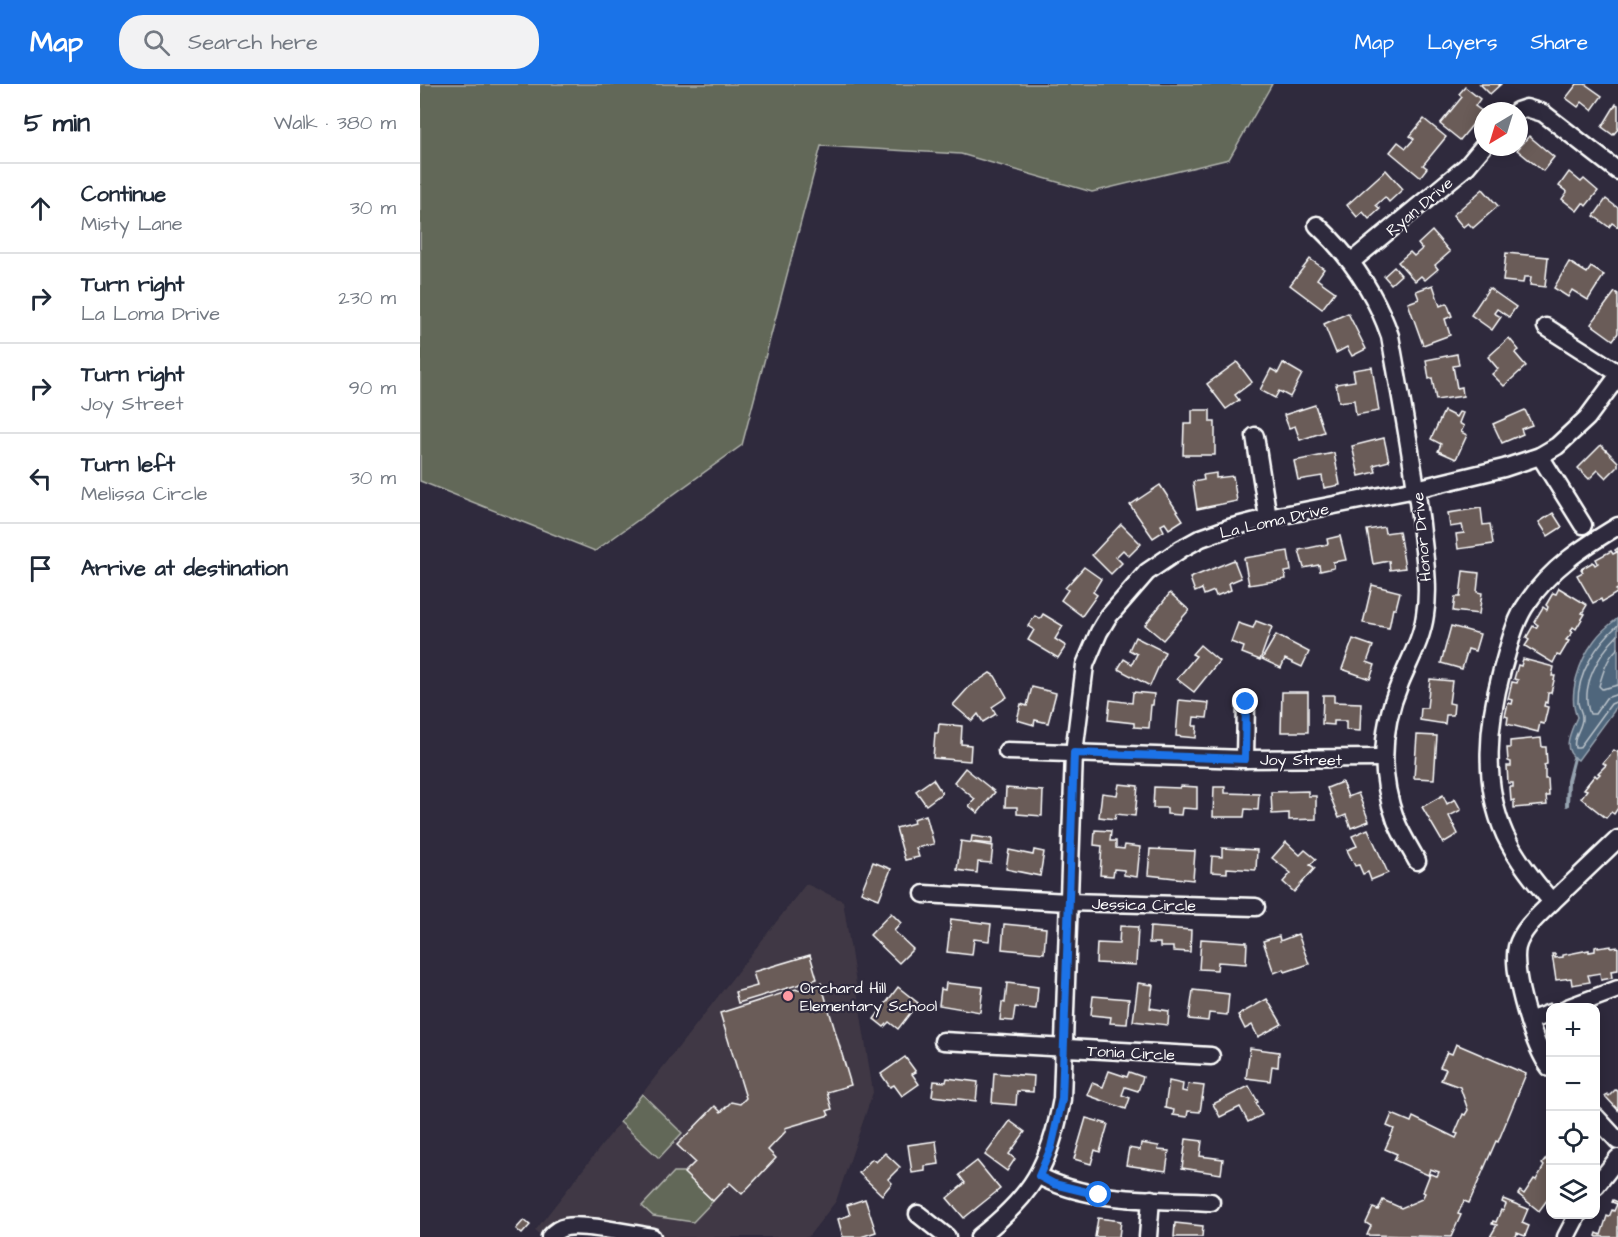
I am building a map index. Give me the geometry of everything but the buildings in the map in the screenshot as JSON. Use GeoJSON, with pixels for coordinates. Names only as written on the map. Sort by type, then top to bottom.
{"type":"FeatureCollection","features":[{"type":"Feature","properties":{"kind":"street"},"geometry":{"type":"LineString","coordinates":[[1528,109],[1533,109],[1552,119],[1618,171]]}},
{"type":"Feature","properties":{"kind":"street","name":"Ryan Drive"},"geometry":{"type":"LineString","coordinates":[[1352,261],[1467,166],[1475,156]]}},
{"type":"Feature","properties":{"kind":"street","name":"Honor Drive"},"geometry":{"type":"LineString","coordinates":[[1317,225],[1352,261],[1374,296],[1390,336],[1416,489],[1426,567],[1425,615],[1413,654],[1387,721],[1384,758],[1385,781],[1394,813],[1417,861]]}},
{"type":"Feature","properties":{"kind":"street"},"geometry":{"type":"LineString","coordinates":[[1546,327],[1618,375]]}},
{"type":"Feature","properties":{"kind":"street","name":"La Loma Drive"},"geometry":{"type":"LineString","coordinates":[[979,1237],[1024,1197],[1039,1176],[1058,1125],[1062,1099],[1074,753],[1085,665],[1099,632],[1122,600],[1147,572],[1181,549],[1201,538],[1229,528],[1416,489],[1504,468],[1540,456],[1557,446],[1587,418],[1618,375]]}},
{"type":"Feature","properties":{"kind":"street"},"geometry":{"type":"LineString","coordinates":[[1255,436],[1269,519]]}},
{"type":"Feature","properties":{"kind":"street"},"geometry":{"type":"LineString","coordinates":[[1540,456],[1583,525]]}},
{"type":"Feature","properties":{"kind":"street"},"geometry":{"type":"LineString","coordinates":[[1552,902],[1524,868],[1505,835],[1500,820],[1492,792],[1490,755],[1492,719],[1507,652],[1527,603],[1557,568],[1580,548],[1618,526]]}},
{"type":"Feature","properties":{"kind":"street"},"geometry":{"type":"LineString","coordinates":[[1245,759],[1246,702]]}},
{"type":"Feature","properties":{"kind":"street","name":"Joy Street"},"geometry":{"type":"LineString","coordinates":[[1007,751],[1245,759],[1384,758]]}},
{"type":"Feature","properties":{"kind":"street"},"geometry":{"type":"LineString","coordinates":[[1546,1060],[1529,1021],[1517,972],[1517,946],[1529,927],[1552,902],[1618,839]]}},
{"type":"Feature","properties":{"kind":"street","name":"Jessica Circle"},"geometry":{"type":"LineString","coordinates":[[924,894],[1068,902],[1256,907]]}},
{"type":"Feature","properties":{"kind":"street"},"geometry":{"type":"LineString","coordinates":[[1580,1003],[1618,989]]}},
{"type":"Feature","properties":{"kind":"street"},"geometry":{"type":"LineString","coordinates":[[1529,1021],[1546,1015]]}},
{"type":"Feature","properties":{"kind":"street","name":"Tonia Circle"},"geometry":{"type":"LineString","coordinates":[[943,1041],[1212,1056]]}},
{"type":"Feature","properties":{"kind":"street"},"geometry":{"type":"LineString","coordinates":[[1600,1121],[1618,1141]]}},
{"type":"Feature","properties":{"kind":"street"},"geometry":{"type":"LineString","coordinates":[[1600,1181],[1618,1158]]}},
{"type":"Feature","properties":{"kind":"street"},"geometry":{"type":"LineString","coordinates":[[1039,1176],[1054,1184],[1099,1195],[1211,1202]]}},
{"type":"Feature","properties":{"kind":"street"},"geometry":{"type":"LineString","coordinates":[[1148,1237],[1151,1199]]}},
{"type":"Feature","properties":{"kind":"street"},"geometry":{"type":"LineString","coordinates":[[918,1214],[946,1237]]}},
{"type":"Feature","properties":{"kind":"street"},"geometry":{"type":"LineString","coordinates":[[1566,1237],[1576,1219]]}},
{"type":"Feature","properties":{"kind":"street"},"geometry":{"type":"LineString","coordinates":[[550,1237],[554,1232],[566,1227],[580,1227],[652,1237]]}},
{"type":"Feature","properties":{"kind":"shaded area","name":"Orchard Hill Elementary School"},"geometry":{"type":"Polygon","coordinates":[[[806,884],[843,901],[873,1092],[836,1201],[808,1237],[544,1237],[535,1231],[806,884]]]}},
{"type":"Feature","properties":{"kind":"green space"},"geometry":{"type":"Polygon","coordinates":[[[420,84],[1272,84],[1229,159],[1092,192],[961,154],[821,146],[742,445],[595,551],[420,481],[420,84]]]}},
{"type":"Feature","properties":{"kind":"green space"},"geometry":{"type":"Polygon","coordinates":[[[642,1094],[682,1133],[659,1158],[620,1122],[642,1094]]]}},
{"type":"Feature","properties":{"kind":"green space"},"geometry":{"type":"Polygon","coordinates":[[[674,1172],[684,1172],[713,1201],[693,1222],[653,1216],[642,1206],[674,1172]]]}},
{"type":"Feature","properties":{"kind":"water"},"geometry":{"type":"Polygon","coordinates":[[[1618,618],[1618,701],[1614,711],[1578,760],[1569,751],[1568,746],[1577,717],[1574,708],[1574,688],[1580,667],[1594,641],[1618,618]]]}},
{"type":"Feature","properties":{"kind":"waterway"},"geometry":{"type":"LineString","coordinates":[[1567,805],[1568,781],[1574,758]]}},
{"type":"Feature","properties":{"kind":"place","name":"Orchard Hill Elementary School"},"geometry":{"type":"Point","coordinates":[788,996]}},
{"type":"Feature","properties":{"kind":"route"},"geometry":{"type":"LineString","coordinates":[[1099,1195],[1054,1184],[1039,1176],[1058,1125],[1062,1099],[1074,753],[1245,759],[1246,702]]}}]}
